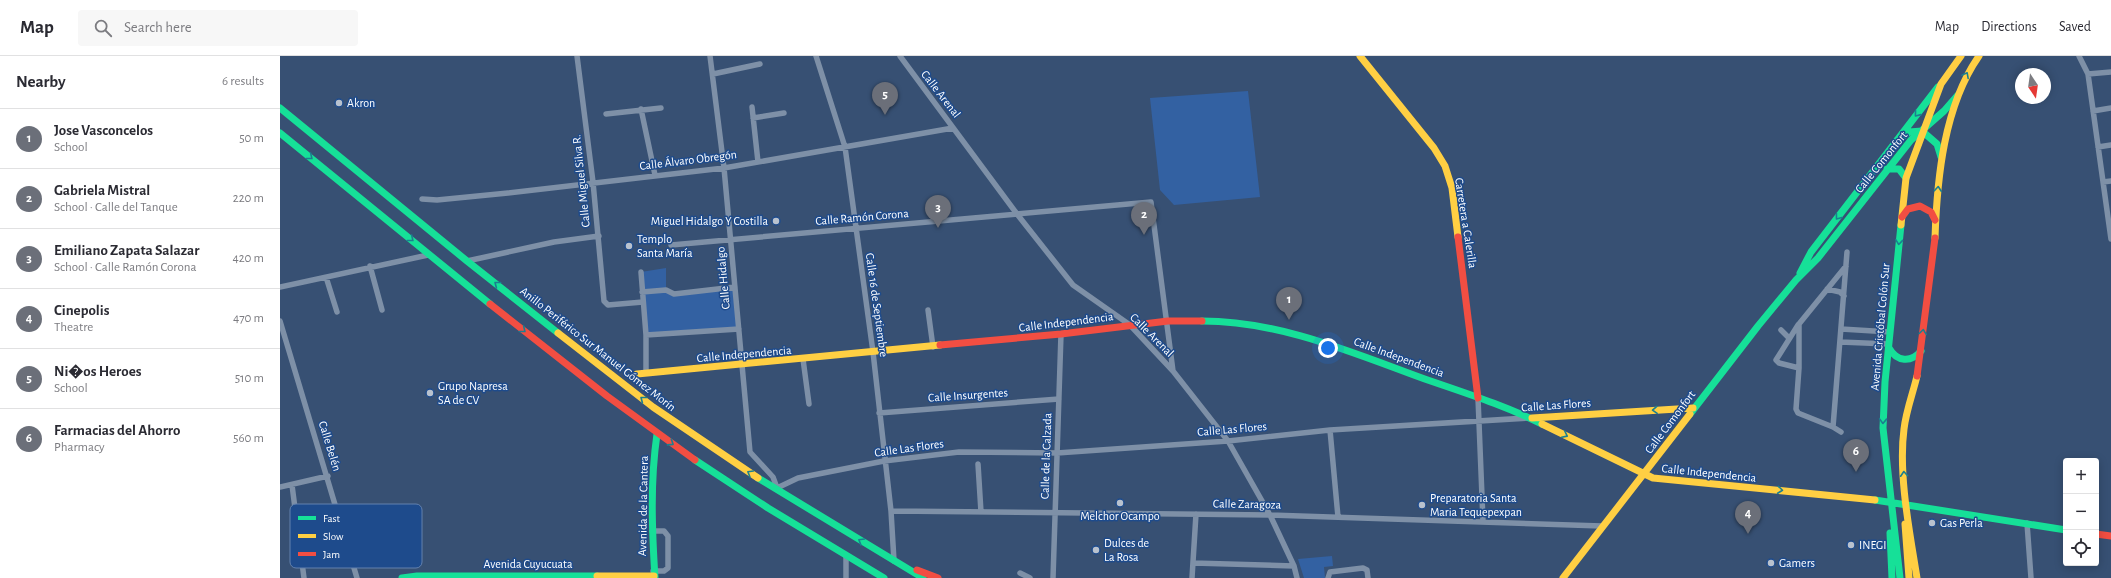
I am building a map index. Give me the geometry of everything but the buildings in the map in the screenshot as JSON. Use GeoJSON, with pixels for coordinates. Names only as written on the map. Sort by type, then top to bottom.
{"type":"FeatureCollection","features":[{"type":"Feature","properties":{"kind":"main road","name":"Carretera a Calerilla"},"geometry":{"type":"LineString","coordinates":[[1360,56],[1434,148],[1445,166],[1452,188],[1478,398]]}},
{"type":"Feature","properties":{"kind":"main road","name":"Calle Comonfort"},"geometry":{"type":"LineString","coordinates":[[1796,280],[1811,252],[1942,84],[1961,56]]}},
{"type":"Feature","properties":{"kind":"main road","name":"Calle Comonfort"},"geometry":{"type":"LineString","coordinates":[[1563,578],[1694,408],[1796,280],[1818,258],[1911,140],[1957,96],[1967,73],[1979,56]]}},
{"type":"Feature","properties":{"kind":"main road","name":"Avenida Cristóbal Colón Sur"},"geometry":{"type":"LineString","coordinates":[[1900,578],[1890,502],[1883,428],[1890,332],[1906,178],[1922,131],[1942,84]]}},
{"type":"Feature","properties":{"kind":"main road"},"geometry":{"type":"LineString","coordinates":[[1917,578],[1906,505],[1903,469],[1904,429],[1917,376],[1935,252],[1937,189],[1941,164],[1957,96]]}},
{"type":"Feature","properties":{"kind":"main road","name":"Anillo Periférico Sur Manuel Gómez Morín"},"geometry":{"type":"LineString","coordinates":[[280,108],[467,261],[653,407],[733,463],[777,488],[923,578]]}},
{"type":"Feature","properties":{"kind":"main road"},"geometry":{"type":"LineString","coordinates":[[1897,140],[1909,132],[1922,131],[1930,136],[1937,144],[1941,154],[1941,164]]}},
{"type":"Feature","properties":{"kind":"main road"},"geometry":{"type":"LineString","coordinates":[[280,133],[429,254],[657,434],[884,578]]}},
{"type":"Feature","properties":{"kind":"main road"},"geometry":{"type":"LineString","coordinates":[[1887,169],[1894,168],[1900,170],[1906,178]]}},
{"type":"Feature","properties":{"kind":"main road"},"geometry":{"type":"LineString","coordinates":[[1901,219],[1908,209],[1920,206],[1931,212],[1936,223]]}},
{"type":"Feature","properties":{"kind":"main road","name":"Calle Independencia"},"geometry":{"type":"LineString","coordinates":[[636,374],[933,347],[1168,321],[1206,320],[1243,323],[1320,340],[1478,398],[1530,418],[1654,478],[1890,502],[2063,529]]}},
{"type":"Feature","properties":{"kind":"main road"},"geometry":{"type":"LineString","coordinates":[[1889,346],[1895,357],[1902,360],[1913,359],[1920,351]]}},
{"type":"Feature","properties":{"kind":"main road","name":"Calle Las Flores"},"geometry":{"type":"LineString","coordinates":[[1530,418],[1694,408]]}},
{"type":"Feature","properties":{"kind":"main road","name":"Avenida de la Cantera"},"geometry":{"type":"LineString","coordinates":[[654,575],[652,531],[654,456],[657,434]]}},
{"type":"Feature","properties":{"kind":"main road"},"geometry":{"type":"LineString","coordinates":[[1907,513],[1905,526],[1910,578]]}},
{"type":"Feature","properties":{"kind":"main road"},"geometry":{"type":"LineString","coordinates":[[1892,514],[1890,530],[1892,578]]}},
{"type":"Feature","properties":{"kind":"main road"},"geometry":{"type":"LineString","coordinates":[[2099,534],[2111,536]]}},
{"type":"Feature","properties":{"kind":"main road"},"geometry":{"type":"LineString","coordinates":[[894,561],[938,578]]}},
{"type":"Feature","properties":{"kind":"main road","name":"Avenida Cuyucuata"},"geometry":{"type":"LineString","coordinates":[[402,578],[417,576],[654,575]]}},
{"type":"Feature","properties":{"kind":"street","name":"Calle Miguel Silva R."},"geometry":{"type":"LineString","coordinates":[[577,56],[593,182],[604,301],[606,304],[643,302]]}},
{"type":"Feature","properties":{"kind":"street","name":"Calle Hidalgo"},"geometry":{"type":"LineString","coordinates":[[710,56],[724,168],[750,452],[773,477],[777,488]]}},
{"type":"Feature","properties":{"kind":"street","name":"Calle 16 de Septiembre"},"geometry":{"type":"LineString","coordinates":[[816,56],[845,147],[873,352],[884,461],[891,511],[894,561]]}},
{"type":"Feature","properties":{"kind":"street","name":"Calle Arenal"},"geometry":{"type":"LineString","coordinates":[[900,56],[1017,214],[1073,285],[1130,325],[1172,371],[1228,441],[1270,515],[1294,566],[1297,578]]}},
{"type":"Feature","properties":{"kind":"street"},"geometry":{"type":"LineString","coordinates":[[2079,56],[2088,74],[2103,182],[2110,218],[2111,239]]}},
{"type":"Feature","properties":{"kind":"street"},"geometry":{"type":"LineString","coordinates":[[713,74],[760,64]]}},
{"type":"Feature","properties":{"kind":"street"},"geometry":{"type":"LineString","coordinates":[[2088,74],[2111,72]]}},
{"type":"Feature","properties":{"kind":"street"},"geometry":{"type":"LineString","coordinates":[[752,107],[758,162]]}},
{"type":"Feature","properties":{"kind":"street"},"geometry":{"type":"LineString","coordinates":[[606,114],[661,108]]}},
{"type":"Feature","properties":{"kind":"street"},"geometry":{"type":"LineString","coordinates":[[2093,111],[2111,108]]}},
{"type":"Feature","properties":{"kind":"street"},"geometry":{"type":"LineString","coordinates":[[641,109],[655,175]]}},
{"type":"Feature","properties":{"kind":"street"},"geometry":{"type":"LineString","coordinates":[[753,118],[784,113]]}},
{"type":"Feature","properties":{"kind":"street","name":"Calle Álvaro Obregón"},"geometry":{"type":"LineString","coordinates":[[422,199],[437,200],[508,193],[724,168],[953,128]]}},
{"type":"Feature","properties":{"kind":"street"},"geometry":{"type":"LineString","coordinates":[[2098,147],[2111,145]]}},
{"type":"Feature","properties":{"kind":"street"},"geometry":{"type":"LineString","coordinates":[[2103,182],[2111,181]]}},
{"type":"Feature","properties":{"kind":"street","name":"Calle Ramón Corona"},"geometry":{"type":"LineString","coordinates":[[671,245],[1151,202],[1168,321]]}},
{"type":"Feature","properties":{"kind":"street"},"geometry":{"type":"LineString","coordinates":[[467,261],[490,254],[554,242],[598,236]]}},
{"type":"Feature","properties":{"kind":"street"},"geometry":{"type":"LineString","coordinates":[[1833,427],[1847,252]]}},
{"type":"Feature","properties":{"kind":"street"},"geometry":{"type":"LineString","coordinates":[[280,287],[429,254]]}},
{"type":"Feature","properties":{"kind":"street"},"geometry":{"type":"LineString","coordinates":[[370,266],[382,310]]}},
{"type":"Feature","properties":{"kind":"street"},"geometry":{"type":"LineString","coordinates":[[1799,368],[1779,363],[1776,360],[1799,324],[1846,266]]}},
{"type":"Feature","properties":{"kind":"street"},"geometry":{"type":"LineString","coordinates":[[641,272],[646,335],[646,373]]}},
{"type":"Feature","properties":{"kind":"street"},"geometry":{"type":"LineString","coordinates":[[326,277],[337,312]]}},
{"type":"Feature","properties":{"kind":"street"},"geometry":{"type":"LineString","coordinates":[[642,292],[666,290],[674,294],[735,287]]}},
{"type":"Feature","properties":{"kind":"street"},"geometry":{"type":"LineString","coordinates":[[1827,289],[1840,292],[1844,296]]}},
{"type":"Feature","properties":{"kind":"street"},"geometry":{"type":"LineString","coordinates":[[928,310],[933,347]]}},
{"type":"Feature","properties":{"kind":"street","name":"Calle Belén"},"geometry":{"type":"LineString","coordinates":[[280,321],[336,504]]}},
{"type":"Feature","properties":{"kind":"street"},"geometry":{"type":"LineString","coordinates":[[1168,321],[1172,371]]}},
{"type":"Feature","properties":{"kind":"street"},"geometry":{"type":"LineString","coordinates":[[1799,324],[1799,368],[1796,411],[1841,432]]}},
{"type":"Feature","properties":{"kind":"street"},"geometry":{"type":"LineString","coordinates":[[646,335],[739,329]]}},
{"type":"Feature","properties":{"kind":"street"},"geometry":{"type":"LineString","coordinates":[[1841,329],[1890,332]]}},
{"type":"Feature","properties":{"kind":"street"},"geometry":{"type":"LineString","coordinates":[[1781,330],[1789,338]]}},
{"type":"Feature","properties":{"kind":"street","name":"Calle de la Calzada"},"geometry":{"type":"LineString","coordinates":[[1053,578],[1061,334]]}},
{"type":"Feature","properties":{"kind":"street"},"geometry":{"type":"LineString","coordinates":[[1840,342],[1889,346]]}},
{"type":"Feature","properties":{"kind":"street"},"geometry":{"type":"LineString","coordinates":[[804,359],[809,404]]}},
{"type":"Feature","properties":{"kind":"street"},"geometry":{"type":"LineString","coordinates":[[1478,398],[1483,521]]}},
{"type":"Feature","properties":{"kind":"street","name":"Calle Insurgentes"},"geometry":{"type":"LineString","coordinates":[[879,413],[1059,399]]}},
{"type":"Feature","properties":{"kind":"street","name":"Calle Las Flores"},"geometry":{"type":"LineString","coordinates":[[777,488],[798,478],[884,461],[959,452],[1057,453],[1228,441],[1330,430],[1530,418]]}},
{"type":"Feature","properties":{"kind":"street"},"geometry":{"type":"LineString","coordinates":[[1330,430],[1338,517]]}},
{"type":"Feature","properties":{"kind":"street"},"geometry":{"type":"LineString","coordinates":[[978,464],[981,512]]}},
{"type":"Feature","properties":{"kind":"street"},"geometry":{"type":"LineString","coordinates":[[280,487],[328,476]]}},
{"type":"Feature","properties":{"kind":"street"},"geometry":{"type":"LineString","coordinates":[[292,485],[294,504]]}},
{"type":"Feature","properties":{"kind":"street","name":"Calle Zaragoza"},"geometry":{"type":"LineString","coordinates":[[891,511],[1270,515],[1602,526]]}},
{"type":"Feature","properties":{"kind":"street"},"geometry":{"type":"LineString","coordinates":[[1192,578],[1196,514]]}},
{"type":"Feature","properties":{"kind":"street"},"geometry":{"type":"LineString","coordinates":[[2027,523],[2031,578]]}},
{"type":"Feature","properties":{"kind":"street"},"geometry":{"type":"LineString","coordinates":[[652,531],[664,531],[668,536],[668,568],[654,575]]}},
{"type":"Feature","properties":{"kind":"street"},"geometry":{"type":"LineString","coordinates":[[846,555],[846,578]]}},
{"type":"Feature","properties":{"kind":"street"},"geometry":{"type":"LineString","coordinates":[[1193,563],[1294,566]]}},
{"type":"Feature","properties":{"kind":"street"},"geometry":{"type":"LineString","coordinates":[[303,568],[304,578]]}},
{"type":"Feature","properties":{"kind":"street","name":"Calle Belén"},"geometry":{"type":"LineString","coordinates":[[355,568],[358,578]]}},
{"type":"Feature","properties":{"kind":"street"},"geometry":{"type":"LineString","coordinates":[[1328,578],[1330,572],[1364,568],[1367,570],[1368,578]]}},
{"type":"Feature","properties":{"kind":"street"},"geometry":{"type":"LineString","coordinates":[[1020,572],[1030,578]]}},
{"type":"Feature","properties":{"kind":"shaded area"},"geometry":{"type":"Polygon","coordinates":[[[1248,91],[1260,197],[1174,205],[1160,190],[1150,98],[1248,91]]]}},
{"type":"Feature","properties":{"kind":"shaded area"},"geometry":{"type":"Polygon","coordinates":[[[666,268],[666,290],[674,294],[735,287],[739,329],[646,335],[641,272],[666,268]]]}},
{"type":"Feature","properties":{"kind":"shaded area"},"geometry":{"type":"Polygon","coordinates":[[[1332,556],[1333,566],[1324,567],[1325,578],[1304,578],[1298,559],[1332,556]]]}},
{"type":"Feature","properties":{"kind":"traffic: fast"},"geometry":{"type":"LineString","coordinates":[[1800,273],[1811,252],[1938,87]]}},
{"type":"Feature","properties":{"kind":"traffic: fast"},"geometry":{"type":"LineString","coordinates":[[1690,414],[1758,326],[1796,280],[1818,258],[1911,140],[1944,111],[1957,96]]}},
{"type":"Feature","properties":{"kind":"traffic: fast"},"geometry":{"type":"LineString","coordinates":[[280,108],[467,261],[558,333]]}},
{"type":"Feature","properties":{"kind":"traffic: fast"},"geometry":{"type":"LineString","coordinates":[[1897,140],[1909,132],[1922,131],[1937,144],[1941,157]]}},
{"type":"Feature","properties":{"kind":"traffic: fast"},"geometry":{"type":"LineString","coordinates":[[280,133],[490,304]]}},
{"type":"Feature","properties":{"kind":"traffic: fast"},"geometry":{"type":"LineString","coordinates":[[1887,169],[1899,169],[1906,178]]}},
{"type":"Feature","properties":{"kind":"traffic: fast"},"geometry":{"type":"LineString","coordinates":[[1900,578],[1883,428],[1885,382],[1901,225]]}},
{"type":"Feature","properties":{"kind":"traffic: fast"},"geometry":{"type":"LineString","coordinates":[[1202,321],[1231,322],[1259,326],[1314,340],[1483,399],[1542,424]]}},
{"type":"Feature","properties":{"kind":"traffic: fast"},"geometry":{"type":"LineString","coordinates":[[1889,348],[1896,356],[1904,359],[1913,358],[1921,351]]}},
{"type":"Feature","properties":{"kind":"traffic: fast"},"geometry":{"type":"LineString","coordinates":[[655,578],[652,506],[653,470],[657,434]]}},
{"type":"Feature","properties":{"kind":"traffic: fast"},"geometry":{"type":"LineString","coordinates":[[695,460],[768,508],[884,578]]}},
{"type":"Feature","properties":{"kind":"traffic: fast"},"geometry":{"type":"LineString","coordinates":[[758,478],[923,578]]}},
{"type":"Feature","properties":{"kind":"traffic: fast"},"geometry":{"type":"LineString","coordinates":[[1875,500],[2063,530]]}},
{"type":"Feature","properties":{"kind":"traffic: fast"},"geometry":{"type":"LineString","coordinates":[[1890,533],[1892,578]]}},
{"type":"Feature","properties":{"kind":"traffic: fast"},"geometry":{"type":"LineString","coordinates":[[402,578],[417,576],[597,576]]}},
{"type":"Feature","properties":{"kind":"traffic: slow"},"geometry":{"type":"LineString","coordinates":[[1360,56],[1434,148],[1445,166],[1452,188],[1458,237]]}},
{"type":"Feature","properties":{"kind":"traffic: slow"},"geometry":{"type":"LineString","coordinates":[[1901,225],[1906,178],[1941,84],[1961,56]]}},
{"type":"Feature","properties":{"kind":"traffic: slow"},"geometry":{"type":"LineString","coordinates":[[1935,238],[1941,167],[1950,120],[1967,76],[1979,56]]}},
{"type":"Feature","properties":{"kind":"traffic: slow"},"geometry":{"type":"LineString","coordinates":[[558,333],[653,407],[758,478]]}},
{"type":"Feature","properties":{"kind":"traffic: slow"},"geometry":{"type":"LineString","coordinates":[[637,374],[940,345]]}},
{"type":"Feature","properties":{"kind":"traffic: slow"},"geometry":{"type":"LineString","coordinates":[[1917,376],[1905,422],[1903,465],[1908,523],[1917,578]]}},
{"type":"Feature","properties":{"kind":"traffic: slow"},"geometry":{"type":"LineString","coordinates":[[1532,418],[1693,408]]}},
{"type":"Feature","properties":{"kind":"traffic: slow"},"geometry":{"type":"LineString","coordinates":[[1563,578],[1690,414]]}},
{"type":"Feature","properties":{"kind":"traffic: slow"},"geometry":{"type":"LineString","coordinates":[[1542,424],[1653,478],[1875,500]]}},
{"type":"Feature","properties":{"kind":"traffic: slow"},"geometry":{"type":"LineString","coordinates":[[1905,524],[1909,578]]}},
{"type":"Feature","properties":{"kind":"traffic: slow"},"geometry":{"type":"LineString","coordinates":[[597,576],[654,576]]}},
{"type":"Feature","properties":{"kind":"traffic: jam"},"geometry":{"type":"LineString","coordinates":[[1902,217],[1908,209],[1920,206],[1931,212],[1935,220]]}},
{"type":"Feature","properties":{"kind":"traffic: jam"},"geometry":{"type":"LineString","coordinates":[[1458,237],[1478,398]]}},
{"type":"Feature","properties":{"kind":"traffic: jam"},"geometry":{"type":"LineString","coordinates":[[1917,376],[1935,238]]}},
{"type":"Feature","properties":{"kind":"traffic: jam"},"geometry":{"type":"LineString","coordinates":[[490,304],[607,396],[695,460]]}},
{"type":"Feature","properties":{"kind":"traffic: jam"},"geometry":{"type":"LineString","coordinates":[[940,345],[1061,334],[1168,321],[1202,321]]}},
{"type":"Feature","properties":{"kind":"traffic: jam"},"geometry":{"type":"LineString","coordinates":[[2099,534],[2111,536]]}},
{"type":"Feature","properties":{"kind":"traffic: jam"},"geometry":{"type":"LineString","coordinates":[[917,570],[938,578]]}},
{"type":"Feature","properties":{"kind":"place","name":"Akron"},"geometry":{"type":"Point","coordinates":[339,103]}},
{"type":"Feature","properties":{"kind":"place","name":"Ni�os Heroes"},"geometry":{"type":"Point","coordinates":[885,115]}},
{"type":"Feature","properties":{"kind":"place","name":"Miguel Hidalgo Y Costilla"},"geometry":{"type":"Point","coordinates":[776,221]}},
{"type":"Feature","properties":{"kind":"place","name":"Emiliano Zapata Salazar"},"geometry":{"type":"Point","coordinates":[938,228]}},
{"type":"Feature","properties":{"kind":"place","name":"Gabriela Mistral"},"geometry":{"type":"Point","coordinates":[1144,235]}},
{"type":"Feature","properties":{"kind":"place","name":"Templo Santa María"},"geometry":{"type":"Point","coordinates":[629,246]}},
{"type":"Feature","properties":{"kind":"place","name":"Jose Vasconcelos"},"geometry":{"type":"Point","coordinates":[1289,320]}},
{"type":"Feature","properties":{"kind":"place","name":"Grupo Napresa SA de CV"},"geometry":{"type":"Point","coordinates":[430,393]}},
{"type":"Feature","properties":{"kind":"place","name":"Farmacias del Ahorro"},"geometry":{"type":"Point","coordinates":[1856,472]}},
{"type":"Feature","properties":{"kind":"place","name":"Melchor Ocampo"},"geometry":{"type":"Point","coordinates":[1120,503]}},
{"type":"Feature","properties":{"kind":"place","name":"Preparatoria Santa Maria Tequepexpan"},"geometry":{"type":"Point","coordinates":[1422,505]}},
{"type":"Feature","properties":{"kind":"place","name":"Gas Perla"},"geometry":{"type":"Point","coordinates":[1932,523]}},
{"type":"Feature","properties":{"kind":"place","name":"Cinepolis"},"geometry":{"type":"Point","coordinates":[1748,534]}},
{"type":"Feature","properties":{"kind":"place","name":"INEGI"},"geometry":{"type":"Point","coordinates":[1851,545]}},
{"type":"Feature","properties":{"kind":"place","name":"Dulces de La Rosa"},"geometry":{"type":"Point","coordinates":[1096,550]}},
{"type":"Feature","properties":{"kind":"place","name":"Gamers"},"geometry":{"type":"Point","coordinates":[1771,563]}}]}
